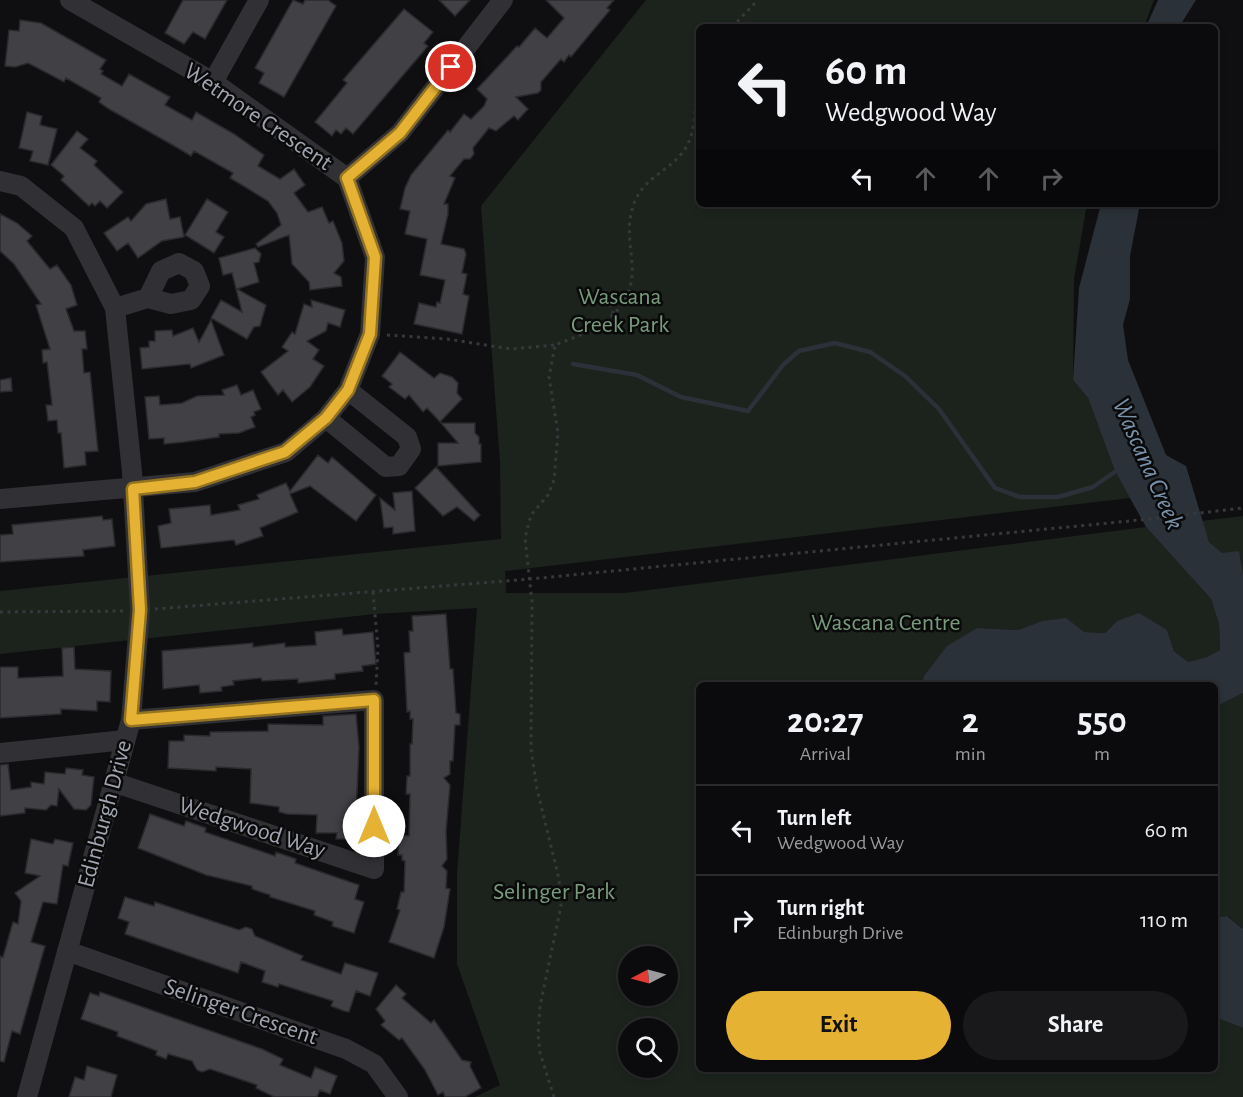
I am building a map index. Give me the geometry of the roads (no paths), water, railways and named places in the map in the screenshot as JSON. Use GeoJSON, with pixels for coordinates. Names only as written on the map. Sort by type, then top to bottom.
{"type":"FeatureCollection","features":[{"type":"Feature","properties":{"kind":"street"},"geometry":{"type":"LineString","coordinates":[[213,82],[259,0]]}},
{"type":"Feature","properties":{"kind":"street"},"geometry":{"type":"LineString","coordinates":[[347,178],[400,133],[503,0]]}},
{"type":"Feature","properties":{"kind":"street","name":"Wetmore Crescent"},"geometry":{"type":"LineString","coordinates":[[0,499],[195,482],[285,452],[326,418],[348,390],[370,334],[375,257],[347,178],[213,82],[73,1]]}},
{"type":"Feature","properties":{"kind":"street","name":"Edinburgh Drive"},"geometry":{"type":"LineString","coordinates":[[0,181],[21,186],[74,228],[115,308],[133,489],[140,610],[131,720],[27,1097]]}},
{"type":"Feature","properties":{"kind":"street"},"geometry":{"type":"LineString","coordinates":[[115,308],[148,298]]}},
{"type":"Feature","properties":{"kind":"street"},"geometry":{"type":"LineString","coordinates":[[326,418],[386,467],[399,466],[411,449],[407,437],[348,390]]}},
{"type":"Feature","properties":{"kind":"street","name":"Wedgwood Way"},"geometry":{"type":"LineString","coordinates":[[113,782],[374,869],[374,700],[131,720]]}},
{"type":"Feature","properties":{"kind":"street"},"geometry":{"type":"LineString","coordinates":[[0,753],[125,740]]}},
{"type":"Feature","properties":{"kind":"street","name":"Selinger Crescent"},"geometry":{"type":"LineString","coordinates":[[67,951],[346,1049],[374,1064],[398,1097]]}},
{"type":"Feature","properties":{"kind":"water"},"geometry":{"type":"Polygon","coordinates":[[[1158,0],[1196,0],[1181,24],[1147,24],[1158,0]]]}},
{"type":"Feature","properties":{"kind":"water","name":"Wascana Creek"},"geometry":{"type":"Polygon","coordinates":[[[1100,207],[1139,207],[1130,256],[1130,299],[1123,325],[1128,360],[1166,455],[1186,466],[1209,542],[1222,553],[1239,551],[1243,575],[1243,693],[1218,706],[1218,682],[922,682],[947,646],[977,628],[1018,630],[1042,621],[1066,618],[1084,632],[1105,633],[1117,621],[1139,613],[1167,630],[1174,651],[1188,662],[1207,657],[1220,650],[1219,624],[1211,599],[1146,527],[1115,471],[1088,398],[1073,380],[1079,288],[1100,207]]]}},
{"type":"Feature","properties":{"kind":"water"},"geometry":{"type":"Polygon","coordinates":[[[1227,916],[1243,929],[1243,1028],[1218,1018],[1218,918],[1227,916]]]}},
{"type":"Feature","properties":{"kind":"waterway","name":"Wascana Creek"},"geometry":{"type":"LineString","coordinates":[[573,364],[637,375],[681,397],[748,411],[783,365],[799,351],[835,343],[870,352],[905,376],[939,409],[995,488],[1020,497],[1058,497],[1093,487],[1119,469]]}},
{"type":"Feature","properties":{"kind":"park label","name":"Wascana Creek Park"},"geometry":{"type":"Point","coordinates":[620,311]}},
{"type":"Feature","properties":{"kind":"park label","name":"Wascana Centre"},"geometry":{"type":"Point","coordinates":[886,623]}},
{"type":"Feature","properties":{"kind":"park label","name":"Selinger Park"},"geometry":{"type":"Point","coordinates":[554,892]}}]}
